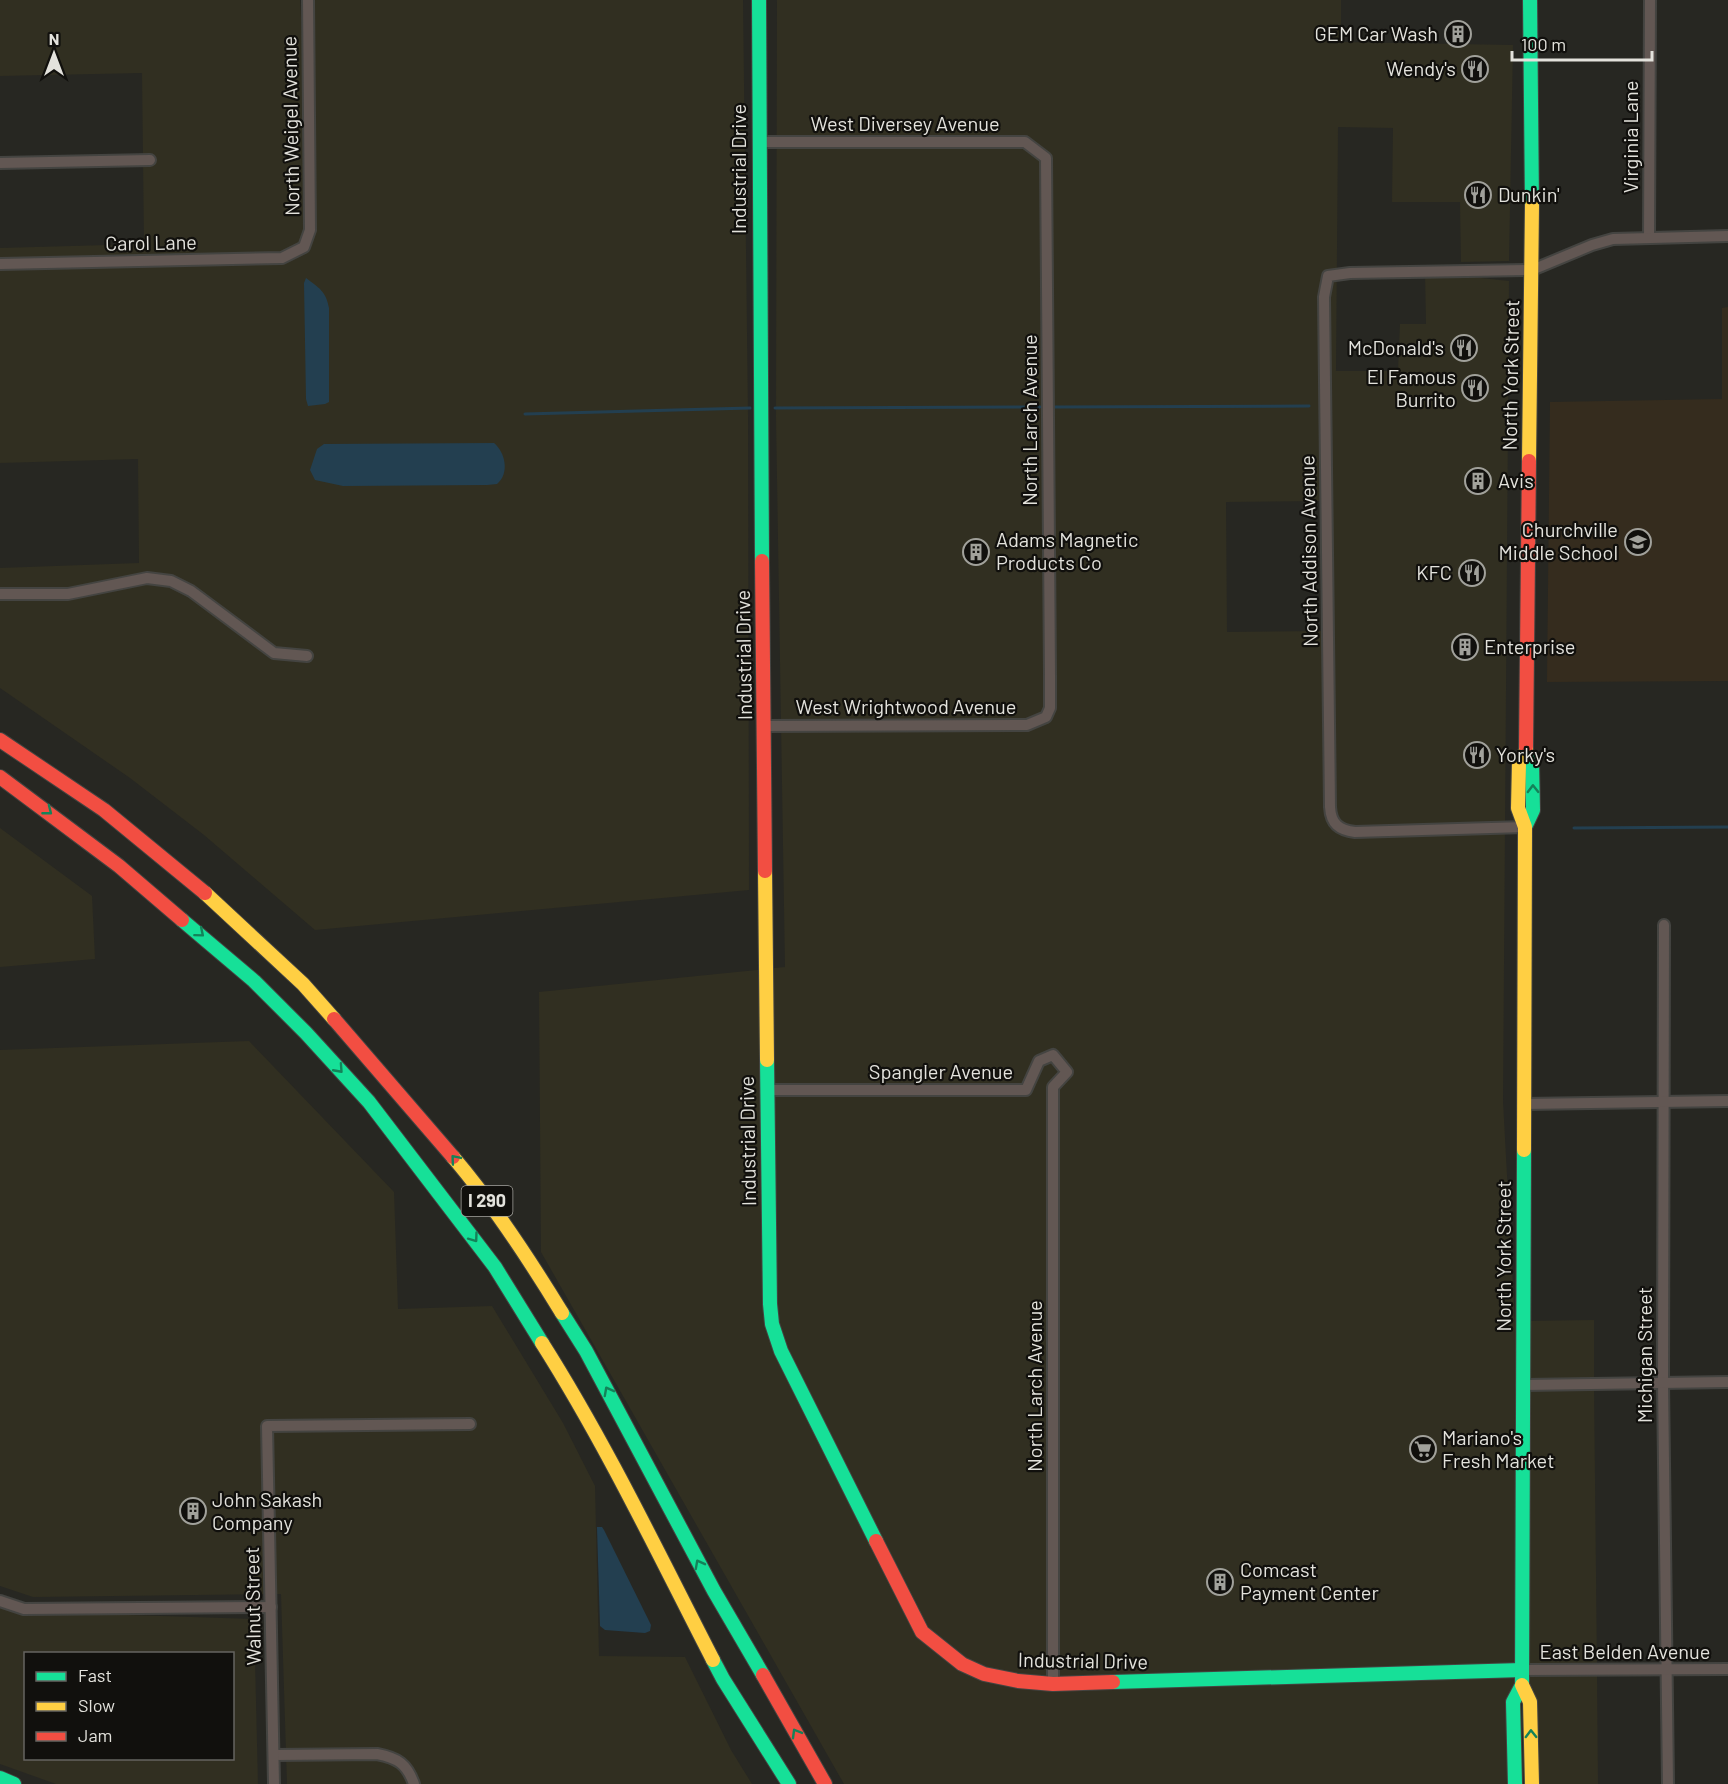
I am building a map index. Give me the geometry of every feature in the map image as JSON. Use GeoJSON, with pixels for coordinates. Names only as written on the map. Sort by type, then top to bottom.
{"type":"FeatureCollection","features":[{"type":"Feature","properties":{"kind":"main road","name":"Industrial Drive"},"geometry":{"type":"LineString","coordinates":[[759,0],[770,1304],[772,1324],[781,1351],[922,1632],[961,1664],[1021,1683],[1053,1684],[1522,1670]]}},
{"type":"Feature","properties":{"kind":"main road","name":"North York Street"},"geometry":{"type":"LineString","coordinates":[[1530,0],[1532,270],[1526,751],[1519,763],[1518,808],[1525,827],[1522,1685],[1530,1702],[1532,1784]]}},
{"type":"Feature","properties":{"kind":"main road","name":"I 290"},"geometry":{"type":"LineString","coordinates":[[0,740],[104,810],[196,885],[268,950],[303,984],[381,1071],[471,1178],[523,1250],[586,1351],[714,1592],[825,1784]]}},
{"type":"Feature","properties":{"kind":"main road","name":"I 290"},"geometry":{"type":"LineString","coordinates":[[0,777],[119,866],[254,981],[306,1033],[369,1102],[495,1267],[563,1376],[617,1474],[723,1680],[789,1784]]}},
{"type":"Feature","properties":{"kind":"main road","name":"North York Street"},"geometry":{"type":"LineString","coordinates":[[1515,1784],[1513,1702],[1522,1685]]}},
{"type":"Feature","properties":{"kind":"main road"},"geometry":{"type":"LineString","coordinates":[[0,1778],[14,1784]]}},
{"type":"Feature","properties":{"kind":"street","name":"North Weigel Avenue"},"geometry":{"type":"LineString","coordinates":[[300,249],[304,247],[310,231],[308,0]]}},
{"type":"Feature","properties":{"kind":"street","name":"Virginia Lane"},"geometry":{"type":"LineString","coordinates":[[1649,238],[1650,0]]}},
{"type":"Feature","properties":{"kind":"street","name":"West Diversey Avenue"},"geometry":{"type":"LineString","coordinates":[[759,142],[1025,142],[1046,158]]}},
{"type":"Feature","properties":{"kind":"street","name":"North Larch Avenue"},"geometry":{"type":"LineString","coordinates":[[1046,158],[1050,708],[1046,717]]}},
{"type":"Feature","properties":{"kind":"street"},"geometry":{"type":"LineString","coordinates":[[0,163],[150,160]]}},
{"type":"Feature","properties":{"kind":"street"},"geometry":{"type":"LineString","coordinates":[[1532,270],[1592,245],[1613,239],[1728,236]]}},
{"type":"Feature","properties":{"kind":"street","name":"Carol Lane"},"geometry":{"type":"LineString","coordinates":[[0,264],[282,258],[300,249]]}},
{"type":"Feature","properties":{"kind":"street","name":"North Addison Avenue"},"geometry":{"type":"LineString","coordinates":[[1525,827],[1355,832],[1346,831],[1334,824],[1329,807],[1324,306],[1328,276],[1350,273],[1532,270]]}},
{"type":"Feature","properties":{"kind":"street"},"geometry":{"type":"LineString","coordinates":[[0,594],[68,594],[147,578],[171,580],[191,591],[274,653],[307,656]]}},
{"type":"Feature","properties":{"kind":"street","name":"West Wrightwood Avenue"},"geometry":{"type":"LineString","coordinates":[[764,726],[1027,725],[1046,717]]}},
{"type":"Feature","properties":{"kind":"street","name":"Michigan Street"},"geometry":{"type":"LineString","coordinates":[[1664,925],[1663,1383],[1668,1784]]}},
{"type":"Feature","properties":{"kind":"street","name":"Spangler Avenue"},"geometry":{"type":"LineString","coordinates":[[767,1090],[1026,1090],[1039,1061],[1053,1055],[1067,1072],[1053,1087]]}},
{"type":"Feature","properties":{"kind":"street","name":"North Larch Avenue"},"geometry":{"type":"LineString","coordinates":[[1053,1087],[1053,1684]]}},
{"type":"Feature","properties":{"kind":"street"},"geometry":{"type":"LineString","coordinates":[[1524,1104],[1728,1101]]}},
{"type":"Feature","properties":{"kind":"street"},"geometry":{"type":"LineString","coordinates":[[1522,1386],[1728,1382]]}},
{"type":"Feature","properties":{"kind":"street","name":"Walnut Street"},"geometry":{"type":"LineString","coordinates":[[274,1784],[267,1426],[470,1424]]}},
{"type":"Feature","properties":{"kind":"street"},"geometry":{"type":"LineString","coordinates":[[0,1601],[24,1609],[271,1607]]}},
{"type":"Feature","properties":{"kind":"street","name":"East Belden Avenue"},"geometry":{"type":"LineString","coordinates":[[1522,1670],[1728,1669]]}},
{"type":"Feature","properties":{"kind":"street"},"geometry":{"type":"LineString","coordinates":[[274,1755],[377,1754],[391,1757],[409,1770],[414,1784]]}},
{"type":"Feature","properties":{"kind":"shaded area"},"geometry":{"type":"Polygon","coordinates":[[[0,0],[300,0],[304,70],[310,0],[743,0],[748,415],[749,890],[315,930],[204,835],[130,778],[0,688],[0,568],[139,563],[138,459],[0,463],[0,248],[144,244],[142,73],[0,76],[0,0]]]}},
{"type":"Feature","properties":{"kind":"shaded area"},"geometry":{"type":"Polygon","coordinates":[[[777,0],[1341,0],[1341,42],[1513,45],[1509,261],[1461,262],[1460,202],[1392,202],[1393,128],[1338,127],[1336,371],[1398,371],[1400,324],[1426,324],[1425,272],[1509,281],[1503,1101],[1518,1379],[1521,1784],[844,1784],[541,1252],[539,992],[785,967],[776,417],[777,0]],[[1322,501],[1226,502],[1227,632],[1325,631],[1322,501]]]}},
{"type":"Feature","properties":{"kind":"shaded area","name":"Churchville Middle School"},"geometry":{"type":"Polygon","coordinates":[[[1728,307],[1728,681],[1547,682],[1550,402],[1722,399],[1722,308],[1728,307]]]}},
{"type":"Feature","properties":{"kind":"shaded area"},"geometry":{"type":"Polygon","coordinates":[[[0,828],[92,896],[95,959],[0,967],[0,828]]]}},
{"type":"Feature","properties":{"kind":"shaded area"},"geometry":{"type":"Polygon","coordinates":[[[249,1041],[394,1192],[398,1309],[492,1306],[563,1423],[595,1486],[599,1656],[685,1657],[731,1750],[752,1784],[287,1784],[281,1594],[33,1597],[0,1586],[0,1050],[249,1041]]]}},
{"type":"Feature","properties":{"kind":"shaded area"},"geometry":{"type":"Polygon","coordinates":[[[1594,1320],[1594,1380],[1525,1382],[1526,1321],[1594,1320]]]}},
{"type":"Feature","properties":{"kind":"shaded area"},"geometry":{"type":"Polygon","coordinates":[[[1594,1387],[1597,1668],[1524,1667],[1525,1388],[1594,1387]]]}},
{"type":"Feature","properties":{"kind":"shaded area"},"geometry":{"type":"Polygon","coordinates":[[[0,1604],[36,1612],[254,1619],[258,1784],[56,1784],[0,1764],[0,1604]]]}},
{"type":"Feature","properties":{"kind":"shaded area"},"geometry":{"type":"Polygon","coordinates":[[[1597,1673],[1598,1784],[1526,1784],[1524,1674],[1597,1673]]]}},
{"type":"Feature","properties":{"kind":"water"},"geometry":{"type":"Polygon","coordinates":[[[306,278],[324,294],[329,308],[329,402],[308,406],[304,283],[306,278]]]}},
{"type":"Feature","properties":{"kind":"water"},"geometry":{"type":"Polygon","coordinates":[[[494,443],[501,452],[505,469],[497,484],[343,486],[315,480],[310,470],[317,449],[324,444],[494,443]]]}},
{"type":"Feature","properties":{"kind":"water"},"geometry":{"type":"Polygon","coordinates":[[[597,1527],[602,1527],[604,1530],[651,1625],[650,1631],[645,1633],[605,1630],[600,1626],[597,1527]]]}},
{"type":"Feature","properties":{"kind":"waterway"},"geometry":{"type":"LineString","coordinates":[[1055,407],[1309,406]]}},
{"type":"Feature","properties":{"kind":"waterway"},"geometry":{"type":"LineString","coordinates":[[775,408],[1040,407]]}},
{"type":"Feature","properties":{"kind":"waterway"},"geometry":{"type":"LineString","coordinates":[[525,414],[750,408]]}},
{"type":"Feature","properties":{"kind":"waterway"},"geometry":{"type":"LineString","coordinates":[[1574,828],[1728,827]]}},
{"type":"Feature","properties":{"kind":"traffic: fast"},"geometry":{"type":"LineString","coordinates":[[759,0],[762,561]]}},
{"type":"Feature","properties":{"kind":"traffic: fast"},"geometry":{"type":"LineString","coordinates":[[1530,0],[1532,205]]}},
{"type":"Feature","properties":{"kind":"traffic: fast"},"geometry":{"type":"LineString","coordinates":[[1525,827],[1533,810],[1532,762],[1526,751]]}},
{"type":"Feature","properties":{"kind":"traffic: fast"},"geometry":{"type":"LineString","coordinates":[[182,920],[254,981],[306,1033],[369,1102],[495,1267],[542,1343]]}},
{"type":"Feature","properties":{"kind":"traffic: fast"},"geometry":{"type":"LineString","coordinates":[[767,1060],[772,1324],[781,1351],[876,1541]]}},
{"type":"Feature","properties":{"kind":"traffic: fast"},"geometry":{"type":"LineString","coordinates":[[1515,1784],[1513,1702],[1522,1685],[1524,1150]]}},
{"type":"Feature","properties":{"kind":"traffic: fast"},"geometry":{"type":"LineString","coordinates":[[562,1313],[586,1351],[714,1591],[763,1675]]}},
{"type":"Feature","properties":{"kind":"traffic: fast"},"geometry":{"type":"LineString","coordinates":[[713,1660],[789,1784]]}},
{"type":"Feature","properties":{"kind":"traffic: fast"},"geometry":{"type":"LineString","coordinates":[[1113,1682],[1522,1670]]}},
{"type":"Feature","properties":{"kind":"traffic: fast"},"geometry":{"type":"LineString","coordinates":[[0,1778],[14,1784]]}},
{"type":"Feature","properties":{"kind":"traffic: slow"},"geometry":{"type":"LineString","coordinates":[[1529,461],[1532,205]]}},
{"type":"Feature","properties":{"kind":"traffic: slow"},"geometry":{"type":"LineString","coordinates":[[1524,1150],[1525,827],[1518,808],[1519,763],[1526,747]]}},
{"type":"Feature","properties":{"kind":"traffic: slow"},"geometry":{"type":"LineString","coordinates":[[765,871],[767,1060]]}},
{"type":"Feature","properties":{"kind":"traffic: slow"},"geometry":{"type":"LineString","coordinates":[[205,893],[303,984],[334,1019]]}},
{"type":"Feature","properties":{"kind":"traffic: slow"},"geometry":{"type":"LineString","coordinates":[[453,1157],[483,1194],[562,1313]]}},
{"type":"Feature","properties":{"kind":"traffic: slow"},"geometry":{"type":"LineString","coordinates":[[542,1343],[610,1459],[713,1660]]}},
{"type":"Feature","properties":{"kind":"traffic: slow"},"geometry":{"type":"LineString","coordinates":[[1522,1685],[1530,1702],[1532,1784]]}},
{"type":"Feature","properties":{"kind":"traffic: jam"},"geometry":{"type":"LineString","coordinates":[[1526,747],[1529,461]]}},
{"type":"Feature","properties":{"kind":"traffic: jam"},"geometry":{"type":"LineString","coordinates":[[762,561],[765,871]]}},
{"type":"Feature","properties":{"kind":"traffic: jam"},"geometry":{"type":"LineString","coordinates":[[0,740],[104,810],[205,893]]}},
{"type":"Feature","properties":{"kind":"traffic: jam"},"geometry":{"type":"LineString","coordinates":[[0,777],[119,866],[182,920]]}},
{"type":"Feature","properties":{"kind":"traffic: jam"},"geometry":{"type":"LineString","coordinates":[[334,1019],[453,1157]]}},
{"type":"Feature","properties":{"kind":"traffic: jam"},"geometry":{"type":"LineString","coordinates":[[876,1541],[922,1632],[962,1664],[984,1674],[1018,1681],[1053,1684],[1113,1682]]}},
{"type":"Feature","properties":{"kind":"traffic: jam"},"geometry":{"type":"LineString","coordinates":[[763,1675],[825,1784]]}},
{"type":"Feature","properties":{"kind":"place","name":"GEM Car Wash"},"geometry":{"type":"Point","coordinates":[1458,34]}},
{"type":"Feature","properties":{"kind":"place","name":"Wendy's"},"geometry":{"type":"Point","coordinates":[1475,69]}},
{"type":"Feature","properties":{"kind":"place","name":"Dunkin'"},"geometry":{"type":"Point","coordinates":[1478,195]}},
{"type":"Feature","properties":{"kind":"place","name":"McDonald's"},"geometry":{"type":"Point","coordinates":[1464,348]}},
{"type":"Feature","properties":{"kind":"place","name":"El Famous Burrito"},"geometry":{"type":"Point","coordinates":[1475,388]}},
{"type":"Feature","properties":{"kind":"place","name":"Avis"},"geometry":{"type":"Point","coordinates":[1478,481]}},
{"type":"Feature","properties":{"kind":"place","name":"Churchville Middle School"},"geometry":{"type":"Point","coordinates":[1638,542]}},
{"type":"Feature","properties":{"kind":"place","name":"Adams Magnetic Products Co"},"geometry":{"type":"Point","coordinates":[976,552]}},
{"type":"Feature","properties":{"kind":"place","name":"KFC"},"geometry":{"type":"Point","coordinates":[1472,573]}},
{"type":"Feature","properties":{"kind":"place","name":"Enterprise"},"geometry":{"type":"Point","coordinates":[1465,647]}},
{"type":"Feature","properties":{"kind":"place","name":"Yorky's"},"geometry":{"type":"Point","coordinates":[1477,755]}},
{"type":"Feature","properties":{"kind":"place","name":"Mariano's Fresh Market"},"geometry":{"type":"Point","coordinates":[1423,1449]}},
{"type":"Feature","properties":{"kind":"place","name":"John Sakash Company"},"geometry":{"type":"Point","coordinates":[193,1511]}},
{"type":"Feature","properties":{"kind":"place","name":"Comcast Payment Center"},"geometry":{"type":"Point","coordinates":[1220,1582]}}]}
